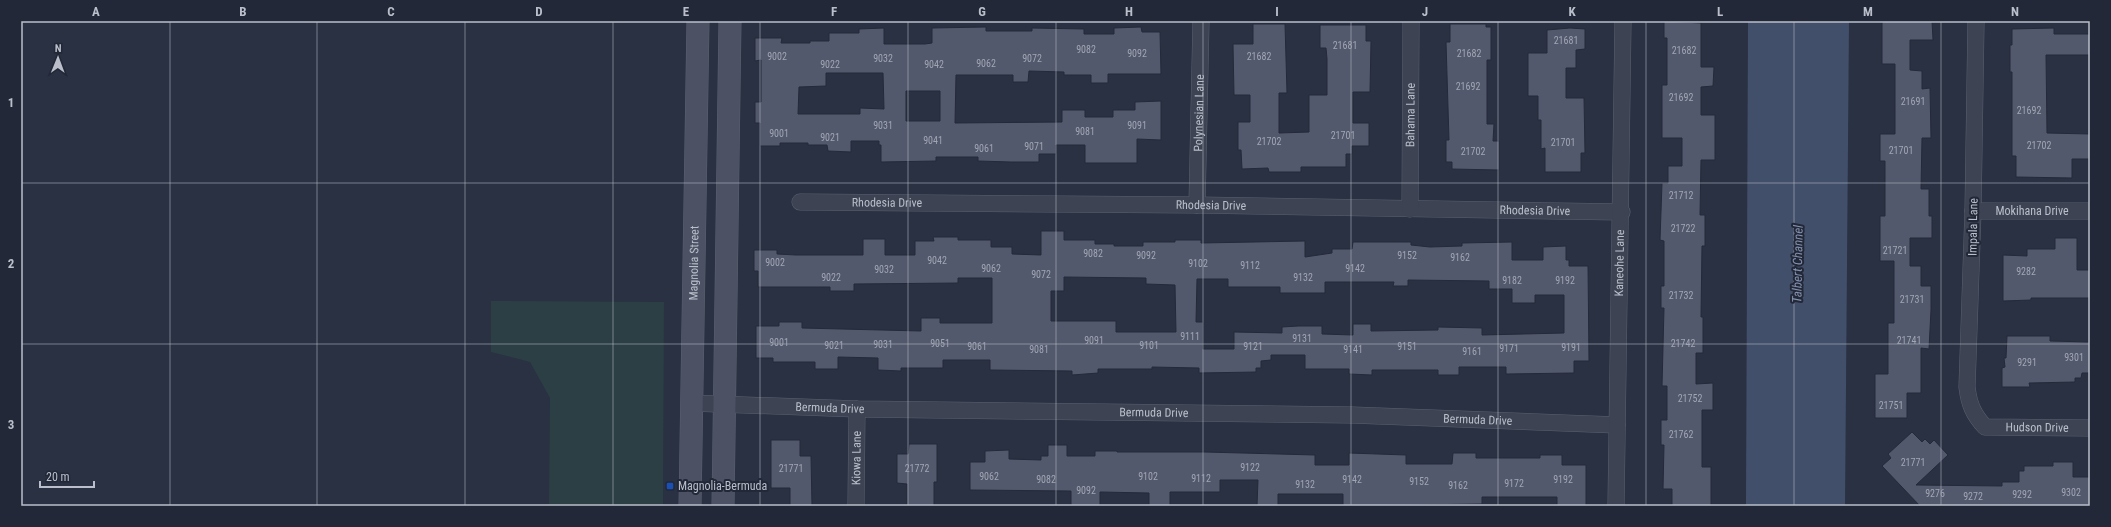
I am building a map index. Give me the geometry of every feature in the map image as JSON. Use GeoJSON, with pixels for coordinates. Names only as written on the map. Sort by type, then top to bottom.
{"type":"FeatureCollection","features":[{"type":"Feature","properties":{"kind":"main road","name":"Magnolia Street"},"geometry":{"type":"LineString","coordinates":[[690,506],[690,403],[698,21]]}},
{"type":"Feature","properties":{"kind":"main road"},"geometry":{"type":"LineString","coordinates":[[724,506],[730,21]]}},
{"type":"Feature","properties":{"kind":"street","name":"Polynesian Lane"},"geometry":{"type":"LineString","coordinates":[[1197,205],[1202,21]]}},
{"type":"Feature","properties":{"kind":"street","name":"Bahama Lane"},"geometry":{"type":"LineString","coordinates":[[1410,209],[1412,21]]}},
{"type":"Feature","properties":{"kind":"street","name":"Kaneohe Lane"},"geometry":{"type":"LineString","coordinates":[[1616,506],[1622,212],[1623,21]]}},
{"type":"Feature","properties":{"kind":"street","name":"Impala Lane"},"geometry":{"type":"LineString","coordinates":[[1976,21],[1973,210],[1967,387],[1968,402],[1974,414],[1985,427]]}},
{"type":"Feature","properties":{"kind":"street","name":"Rhodesia Drive"},"geometry":{"type":"LineString","coordinates":[[800,202],[1197,205],[1622,212]]}},
{"type":"Feature","properties":{"kind":"street","name":"Mokihana Drive"},"geometry":{"type":"LineString","coordinates":[[1973,210],[2090,211]]}},
{"type":"Feature","properties":{"kind":"street","name":"Bermuda Drive"},"geometry":{"type":"LineString","coordinates":[[690,403],[725,403],[858,409],[1352,415],[1617,425]]}},
{"type":"Feature","properties":{"kind":"street","name":"Kiowa Lane"},"geometry":{"type":"LineString","coordinates":[[856,506],[858,409]]}},
{"type":"Feature","properties":{"kind":"street","name":"Hudson Drive"},"geometry":{"type":"LineString","coordinates":[[1985,427],[2090,428]]}},
{"type":"Feature","properties":{"kind":"green space"},"geometry":{"type":"Polygon","coordinates":[[[491,301],[664,302],[663,506],[549,506],[550,398],[530,362],[491,352],[491,301]]]}},
{"type":"Feature","properties":{"kind":"water","name":"Talbert Channel"},"geometry":{"type":"Polygon","coordinates":[[[1748,21],[1849,21],[1845,506],[1746,506],[1748,21]]]}},
{"type":"Feature","properties":{"kind":"building"},"geometry":{"type":"Polygon","coordinates":[[[1664,21],[1701,23],[1701,67],[1714,67],[1713,86],[1701,87],[1701,115],[1715,115],[1715,160],[1701,160],[1700,215],[1705,215],[1705,246],[1702,246],[1701,317],[1703,317],[1703,353],[1696,353],[1696,384],[1713,383],[1713,410],[1702,410],[1702,467],[1711,467],[1711,506],[1672,506],[1672,489],[1663,489],[1664,445],[1661,445],[1661,420],[1667,420],[1667,386],[1662,386],[1664,308],[1661,308],[1661,286],[1664,286],[1664,241],[1660,240],[1662,183],[1668,183],[1668,166],[1682,166],[1682,138],[1662,138],[1662,85],[1667,85],[1667,38],[1664,38],[1664,21]]]}},
{"type":"Feature","properties":{"kind":"building"},"geometry":{"type":"Polygon","coordinates":[[[1882,21],[1932,21],[1933,40],[1910,40],[1910,70],[1922,71],[1922,89],[1930,88],[1931,138],[1922,138],[1921,189],[1929,189],[1929,216],[1932,216],[1932,238],[1910,238],[1910,266],[1921,266],[1921,286],[1931,286],[1931,310],[1929,349],[1921,348],[1921,393],[1907,393],[1907,418],[1875,418],[1875,374],[1888,374],[1888,323],[1894,323],[1894,261],[1880,261],[1880,216],[1885,216],[1885,161],[1880,161],[1880,134],[1895,134],[1895,64],[1882,64],[1882,21]]]}},
{"type":"Feature","properties":{"kind":"building"},"geometry":{"type":"Polygon","coordinates":[[[1253,24],[1285,24],[1287,93],[1279,93],[1279,133],[1309,132],[1309,95],[1327,95],[1326,48],[1320,48],[1320,25],[1366,25],[1366,41],[1371,41],[1370,92],[1353,92],[1353,123],[1369,123],[1369,146],[1352,146],[1352,154],[1346,154],[1346,167],[1301,167],[1301,172],[1269,172],[1268,168],[1242,169],[1241,150],[1238,150],[1238,122],[1250,122],[1250,95],[1234,95],[1233,44],[1253,44],[1253,24]]]}},
{"type":"Feature","properties":{"kind":"building"},"geometry":{"type":"Polygon","coordinates":[[[1450,24],[1486,24],[1486,27],[1491,27],[1491,60],[1487,60],[1487,124],[1494,124],[1493,141],[1499,141],[1499,170],[1452,169],[1452,162],[1446,162],[1446,140],[1449,140],[1446,42],[1450,42],[1450,24]]]}},
{"type":"Feature","properties":{"kind":"building"},"geometry":{"type":"Polygon","coordinates":[[[986,27],[986,31],[1032,31],[1032,28],[1084,29],[1084,34],[1114,34],[1114,28],[1141,27],[1142,32],[1160,32],[1161,74],[1108,74],[1108,83],[1091,83],[1091,75],[1064,75],[1064,72],[1029,71],[1028,82],[1013,82],[1013,75],[956,75],[955,123],[1062,122],[1062,110],[1085,110],[1085,117],[1113,117],[1113,110],[1135,110],[1135,102],[1161,101],[1161,140],[1137,139],[1137,163],[1085,163],[1085,145],[1056,145],[1056,154],[1039,154],[1039,162],[978,161],[978,157],[936,157],[936,161],[881,162],[881,145],[879,145],[879,141],[851,141],[851,152],[828,151],[827,145],[808,145],[808,143],[780,143],[780,146],[760,146],[760,123],[755,123],[755,102],[761,102],[761,60],[755,61],[755,38],[782,38],[781,43],[810,43],[810,41],[829,41],[829,33],[859,33],[859,29],[884,28],[884,44],[925,44],[932,43],[932,28],[986,27]],[[826,73],[826,86],[799,87],[798,114],[860,114],[860,108],[884,109],[883,73],[826,73]],[[906,91],[906,121],[940,121],[940,91],[906,91]]]}},
{"type":"Feature","properties":{"kind":"building"},"geometry":{"type":"Polygon","coordinates":[[[1570,28],[1585,29],[1585,49],[1576,50],[1576,68],[1566,68],[1566,98],[1584,98],[1585,153],[1581,153],[1581,172],[1545,172],[1545,148],[1541,149],[1541,120],[1538,120],[1538,96],[1528,96],[1528,53],[1547,53],[1547,30],[1570,28]]]}},
{"type":"Feature","properties":{"kind":"building"},"geometry":{"type":"Polygon","coordinates":[[[2054,28],[2054,34],[2090,34],[2090,55],[2046,55],[2047,133],[2090,134],[2090,159],[2072,159],[2072,178],[2016,177],[2016,156],[2012,156],[2012,72],[2010,72],[2010,45],[2012,45],[2012,29],[2054,28]]]}},
{"type":"Feature","properties":{"kind":"building"},"geometry":{"type":"Polygon","coordinates":[[[1041,231],[1064,231],[1064,240],[1095,240],[1095,244],[1114,244],[1114,246],[1143,246],[1143,242],[1175,242],[1175,240],[1201,240],[1201,243],[1305,241],[1305,257],[1332,253],[1332,249],[1352,249],[1353,242],[1411,242],[1411,245],[1430,247],[1462,246],[1462,243],[1512,242],[1512,260],[1543,260],[1543,247],[1566,246],[1566,260],[1569,260],[1569,266],[1588,266],[1589,361],[1574,361],[1574,373],[1506,374],[1506,367],[1459,367],[1459,375],[1438,375],[1438,370],[1372,370],[1372,375],[1349,374],[1349,369],[1305,369],[1305,355],[1271,355],[1271,360],[1261,361],[1261,368],[1256,368],[1256,372],[1199,373],[1199,368],[1152,367],[1152,369],[1098,369],[1098,373],[1072,375],[1072,371],[990,370],[990,360],[943,360],[943,368],[901,368],[901,371],[878,370],[878,358],[838,357],[838,369],[815,369],[815,362],[773,362],[773,358],[756,358],[756,326],[779,326],[779,322],[802,322],[802,328],[921,331],[921,318],[940,318],[940,323],[992,323],[992,278],[958,278],[958,283],[854,284],[854,291],[830,291],[830,287],[758,287],[758,271],[754,271],[754,250],[777,250],[777,254],[796,255],[863,255],[863,239],[885,239],[885,255],[915,255],[915,241],[934,241],[933,237],[958,237],[958,240],[991,240],[991,247],[1012,247],[1012,254],[1041,255],[1041,231]],[[1064,277],[1064,291],[1051,291],[1051,321],[1116,321],[1116,332],[1176,332],[1175,285],[1146,284],[1146,278],[1064,277]],[[1197,279],[1196,322],[1203,322],[1203,349],[1234,349],[1234,332],[1282,333],[1282,327],[1298,326],[1322,326],[1322,334],[1353,335],[1353,324],[1371,324],[1371,331],[1438,330],[1438,327],[1482,328],[1482,335],[1564,333],[1564,295],[1535,295],[1535,303],[1512,303],[1512,289],[1489,289],[1489,281],[1408,280],[1408,286],[1393,286],[1394,282],[1325,282],[1325,293],[1280,293],[1280,287],[1228,287],[1228,279],[1197,279]]]}},
{"type":"Feature","properties":{"kind":"building"},"geometry":{"type":"Polygon","coordinates":[[[2055,238],[2077,238],[2077,270],[2090,270],[2090,298],[2031,298],[2031,300],[2003,301],[2003,255],[2027,256],[2027,249],[2055,249],[2055,238]]]}},
{"type":"Feature","properties":{"kind":"building"},"geometry":{"type":"Polygon","coordinates":[[[2007,336],[2050,336],[2050,341],[2090,342],[2090,373],[2082,373],[2081,378],[2075,378],[2075,382],[2029,383],[2030,387],[2002,387],[2002,368],[2005,367],[2004,358],[2006,358],[2007,336]]]}},
{"type":"Feature","properties":{"kind":"building"},"geometry":{"type":"Polygon","coordinates":[[[1912,432],[1922,442],[1925,439],[1930,444],[1934,440],[1948,455],[1916,485],[2002,486],[2002,482],[2019,482],[2019,471],[2024,471],[2024,466],[2053,466],[2053,462],[2073,462],[2073,477],[2090,477],[2090,506],[1920,506],[1882,466],[1891,458],[1888,454],[1912,432]]]}},
{"type":"Feature","properties":{"kind":"building"},"geometry":{"type":"Polygon","coordinates":[[[771,440],[800,440],[800,456],[811,456],[812,506],[790,506],[790,488],[771,488],[771,440]]]}},
{"type":"Feature","properties":{"kind":"building"},"geometry":{"type":"Polygon","coordinates":[[[909,444],[937,444],[937,482],[934,482],[934,506],[907,506],[907,484],[897,483],[897,454],[908,454],[909,444]]]}},
{"type":"Feature","properties":{"kind":"building"},"geometry":{"type":"Polygon","coordinates":[[[1048,445],[1067,445],[1067,456],[1095,456],[1095,451],[1315,455],[1315,465],[1349,465],[1349,453],[1406,455],[1406,464],[1452,464],[1453,453],[1476,453],[1476,458],[1540,458],[1540,455],[1562,455],[1562,465],[1586,465],[1586,506],[1557,506],[1557,497],[1482,497],[1482,504],[1343,506],[1343,494],[1278,494],[1278,506],[1257,506],[1258,480],[1220,480],[1220,492],[1170,492],[1170,506],[1149,506],[1149,493],[1100,492],[1100,506],[1071,506],[1071,491],[970,490],[970,462],[985,462],[985,451],[1009,450],[1009,459],[1041,460],[1041,456],[1048,456],[1048,445]]]}},
{"type":"Feature","properties":{"kind":"place","name":"Magnolia-Bermuda"},"geometry":{"type":"Point","coordinates":[670,486]}}]}
